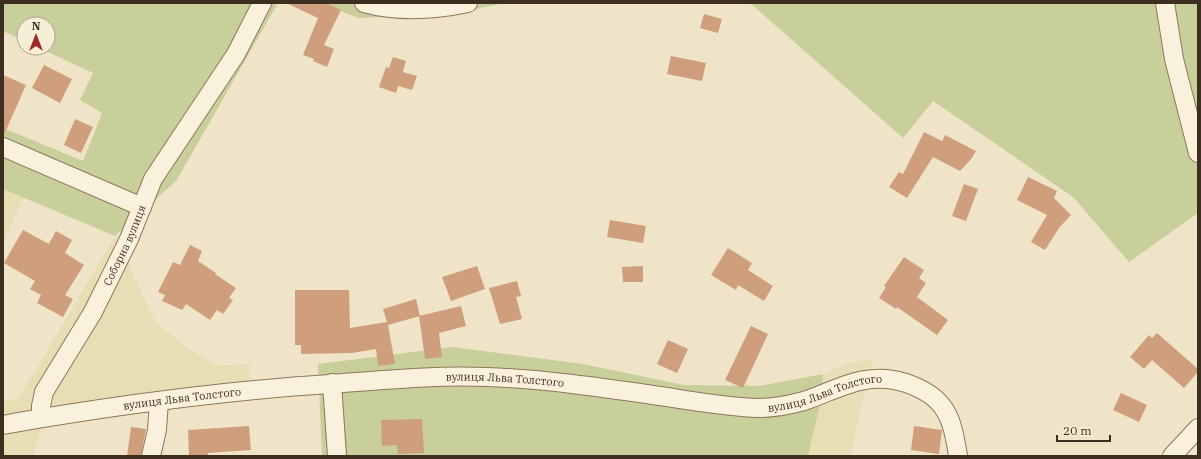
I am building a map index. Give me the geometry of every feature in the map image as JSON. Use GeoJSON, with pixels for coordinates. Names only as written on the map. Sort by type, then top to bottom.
{"type":"FeatureCollection","features":[{"type":"Feature","properties":{"kind":"street"},"geometry":{"type":"LineString","coordinates":[[142,206],[153,179],[236,54],[262,3]]}},
{"type":"Feature","properties":{"kind":"street"},"geometry":{"type":"LineString","coordinates":[[364,3],[399,9],[442,7],[468,3]]}},
{"type":"Feature","properties":{"kind":"street"},"geometry":{"type":"LineString","coordinates":[[1165,3],[1174,59],[1198,153]]}},
{"type":"Feature","properties":{"kind":"street","name":"Соборна вулиця"},"geometry":{"type":"LineString","coordinates":[[3,147],[142,206],[129,239],[93,312],[44,392],[41,406],[41,418]]}},
{"type":"Feature","properties":{"kind":"street","name":"вулиця Льва Толстого"},"geometry":{"type":"LineString","coordinates":[[3,425],[159,401],[253,389],[434,376],[488,377],[583,386],[724,405],[766,408],[794,404],[852,382],[874,379],[896,380],[917,388],[942,404],[952,425],[958,456]]}},
{"type":"Feature","properties":{"kind":"street"},"geometry":{"type":"LineString","coordinates":[[332,383],[337,456]]}},
{"type":"Feature","properties":{"kind":"street"},"geometry":{"type":"LineString","coordinates":[[151,456],[157,430],[159,401]]}},
{"type":"Feature","properties":{"kind":"street"},"geometry":{"type":"LineString","coordinates":[[1172,456],[1198,428]]}},
{"type":"Feature","properties":{"kind":"shaded area"},"geometry":{"type":"Polygon","coordinates":[[[3,189],[24,197],[3,242],[3,189]]]}},
{"type":"Feature","properties":{"kind":"shaded area"},"geometry":{"type":"Polygon","coordinates":[[[115,236],[156,323],[190,350],[219,366],[249,363],[250,388],[45,414],[33,456],[3,456],[3,402],[19,398],[115,236]]]}},
{"type":"Feature","properties":{"kind":"shaded area"},"geometry":{"type":"Polygon","coordinates":[[[873,359],[850,456],[808,456],[819,409],[823,374],[852,362],[873,359]]]}},
{"type":"Feature","properties":{"kind":"green space"},"geometry":{"type":"Polygon","coordinates":[[[3,3],[278,3],[176,181],[115,236],[3,189],[3,128],[83,161],[102,113],[80,100],[93,73],[56,56],[56,16],[16,16],[16,37],[3,31],[3,3]]]}},
{"type":"Feature","properties":{"kind":"green space"},"geometry":{"type":"Polygon","coordinates":[[[319,3],[504,3],[448,15],[359,18],[319,3]]]}},
{"type":"Feature","properties":{"kind":"green space"},"geometry":{"type":"Polygon","coordinates":[[[750,3],[1198,3],[1198,213],[1129,262],[1073,197],[933,101],[903,138],[750,3]]]}},
{"type":"Feature","properties":{"kind":"green space"},"geometry":{"type":"Polygon","coordinates":[[[452,347],[583,364],[684,385],[760,386],[823,374],[819,409],[808,456],[322,456],[318,364],[452,347]]]}},
{"type":"Feature","properties":{"kind":"building"},"geometry":{"type":"Polygon","coordinates":[[[286,3],[326,3],[341,10],[324,45],[334,49],[327,67],[313,61],[314,59],[303,55],[318,18],[286,3]]]}},
{"type":"Feature","properties":{"kind":"building"},"geometry":{"type":"Polygon","coordinates":[[[704,14],[722,19],[718,33],[700,28],[704,14]]]}},
{"type":"Feature","properties":{"kind":"building"},"geometry":{"type":"Polygon","coordinates":[[[671,56],[706,63],[702,81],[667,74],[671,56]]]}},
{"type":"Feature","properties":{"kind":"building"},"geometry":{"type":"Polygon","coordinates":[[[393,57],[406,61],[403,72],[417,76],[412,90],[398,86],[396,93],[379,87],[386,67],[389,68],[393,57]]]}},
{"type":"Feature","properties":{"kind":"building"},"geometry":{"type":"Polygon","coordinates":[[[44,65],[72,79],[60,103],[32,88],[44,65]]]}},
{"type":"Feature","properties":{"kind":"building"},"geometry":{"type":"Polygon","coordinates":[[[3,75],[26,85],[3,137],[3,75]]]}},
{"type":"Feature","properties":{"kind":"building"},"geometry":{"type":"Polygon","coordinates":[[[75,119],[93,127],[81,153],[64,145],[75,119]]]}},
{"type":"Feature","properties":{"kind":"building"},"geometry":{"type":"Polygon","coordinates":[[[924,132],[942,141],[945,135],[976,151],[972,158],[960,171],[933,157],[907,198],[889,187],[899,172],[903,174],[924,132]]]}},
{"type":"Feature","properties":{"kind":"building"},"geometry":{"type":"Polygon","coordinates":[[[1028,177],[1057,191],[1054,198],[1071,215],[1059,228],[1045,250],[1031,242],[1047,215],[1017,200],[1028,177]]]}},
{"type":"Feature","properties":{"kind":"building"},"geometry":{"type":"Polygon","coordinates":[[[964,184],[978,189],[966,221],[952,216],[964,184]]]}},
{"type":"Feature","properties":{"kind":"building"},"geometry":{"type":"Polygon","coordinates":[[[610,220],[646,226],[643,243],[607,237],[610,220]]]}},
{"type":"Feature","properties":{"kind":"building"},"geometry":{"type":"Polygon","coordinates":[[[23,230],[49,244],[56,231],[72,240],[65,253],[84,265],[65,295],[73,299],[63,317],[37,303],[41,295],[30,289],[35,281],[4,263],[23,230]]]}},
{"type":"Feature","properties":{"kind":"building"},"geometry":{"type":"Polygon","coordinates":[[[190,245],[202,251],[198,261],[236,288],[229,298],[233,300],[223,314],[217,310],[210,320],[186,304],[182,310],[162,301],[165,295],[158,292],[173,262],[180,265],[190,245]]]}},
{"type":"Feature","properties":{"kind":"building"},"geometry":{"type":"Polygon","coordinates":[[[728,248],[752,263],[748,270],[773,286],[764,301],[738,285],[736,290],[711,275],[728,248]]]}},
{"type":"Feature","properties":{"kind":"building"},"geometry":{"type":"Polygon","coordinates":[[[904,257],[924,270],[919,278],[926,283],[917,297],[948,320],[937,335],[897,307],[896,309],[879,298],[886,287],[884,286],[904,257]]]}},
{"type":"Feature","properties":{"kind":"building"},"geometry":{"type":"Polygon","coordinates":[[[477,266],[485,289],[451,301],[442,277],[477,266]]]}},
{"type":"Feature","properties":{"kind":"building"},"geometry":{"type":"Polygon","coordinates":[[[643,266],[643,282],[623,282],[622,267],[643,266]]]}},
{"type":"Feature","properties":{"kind":"building"},"geometry":{"type":"Polygon","coordinates":[[[517,281],[521,296],[516,297],[522,319],[500,324],[489,288],[517,281]]]}},
{"type":"Feature","properties":{"kind":"building"},"geometry":{"type":"Polygon","coordinates":[[[295,290],[349,290],[350,328],[387,322],[383,309],[416,299],[420,316],[388,325],[395,364],[378,366],[376,349],[352,353],[301,354],[301,345],[295,345],[295,290]]]}},
{"type":"Feature","properties":{"kind":"building"},"geometry":{"type":"Polygon","coordinates":[[[461,306],[466,326],[439,333],[442,357],[425,359],[419,316],[461,306]]]}},
{"type":"Feature","properties":{"kind":"building"},"geometry":{"type":"Polygon","coordinates":[[[751,326],[768,334],[743,388],[725,380],[751,326]]]}},
{"type":"Feature","properties":{"kind":"building"},"geometry":{"type":"Polygon","coordinates":[[[1157,333],[1198,369],[1198,372],[1184,388],[1152,360],[1144,369],[1130,357],[1149,335],[1152,338],[1157,333]]]}},
{"type":"Feature","properties":{"kind":"building"},"geometry":{"type":"Polygon","coordinates":[[[668,340],[688,349],[677,373],[657,364],[668,340]]]}},
{"type":"Feature","properties":{"kind":"building"},"geometry":{"type":"Polygon","coordinates":[[[1121,393],[1147,405],[1139,422],[1113,410],[1121,393]]]}},
{"type":"Feature","properties":{"kind":"building"},"geometry":{"type":"Polygon","coordinates":[[[422,419],[424,453],[398,454],[397,445],[382,446],[381,420],[422,419]]]}},
{"type":"Feature","properties":{"kind":"building"},"geometry":{"type":"Polygon","coordinates":[[[249,426],[251,450],[208,453],[208,456],[189,456],[188,430],[249,426]]]}},
{"type":"Feature","properties":{"kind":"building"},"geometry":{"type":"Polygon","coordinates":[[[914,426],[942,430],[939,454],[911,450],[914,426]]]}},
{"type":"Feature","properties":{"kind":"building"},"geometry":{"type":"Polygon","coordinates":[[[131,427],[146,429],[141,456],[127,456],[131,427]]]}}]}
